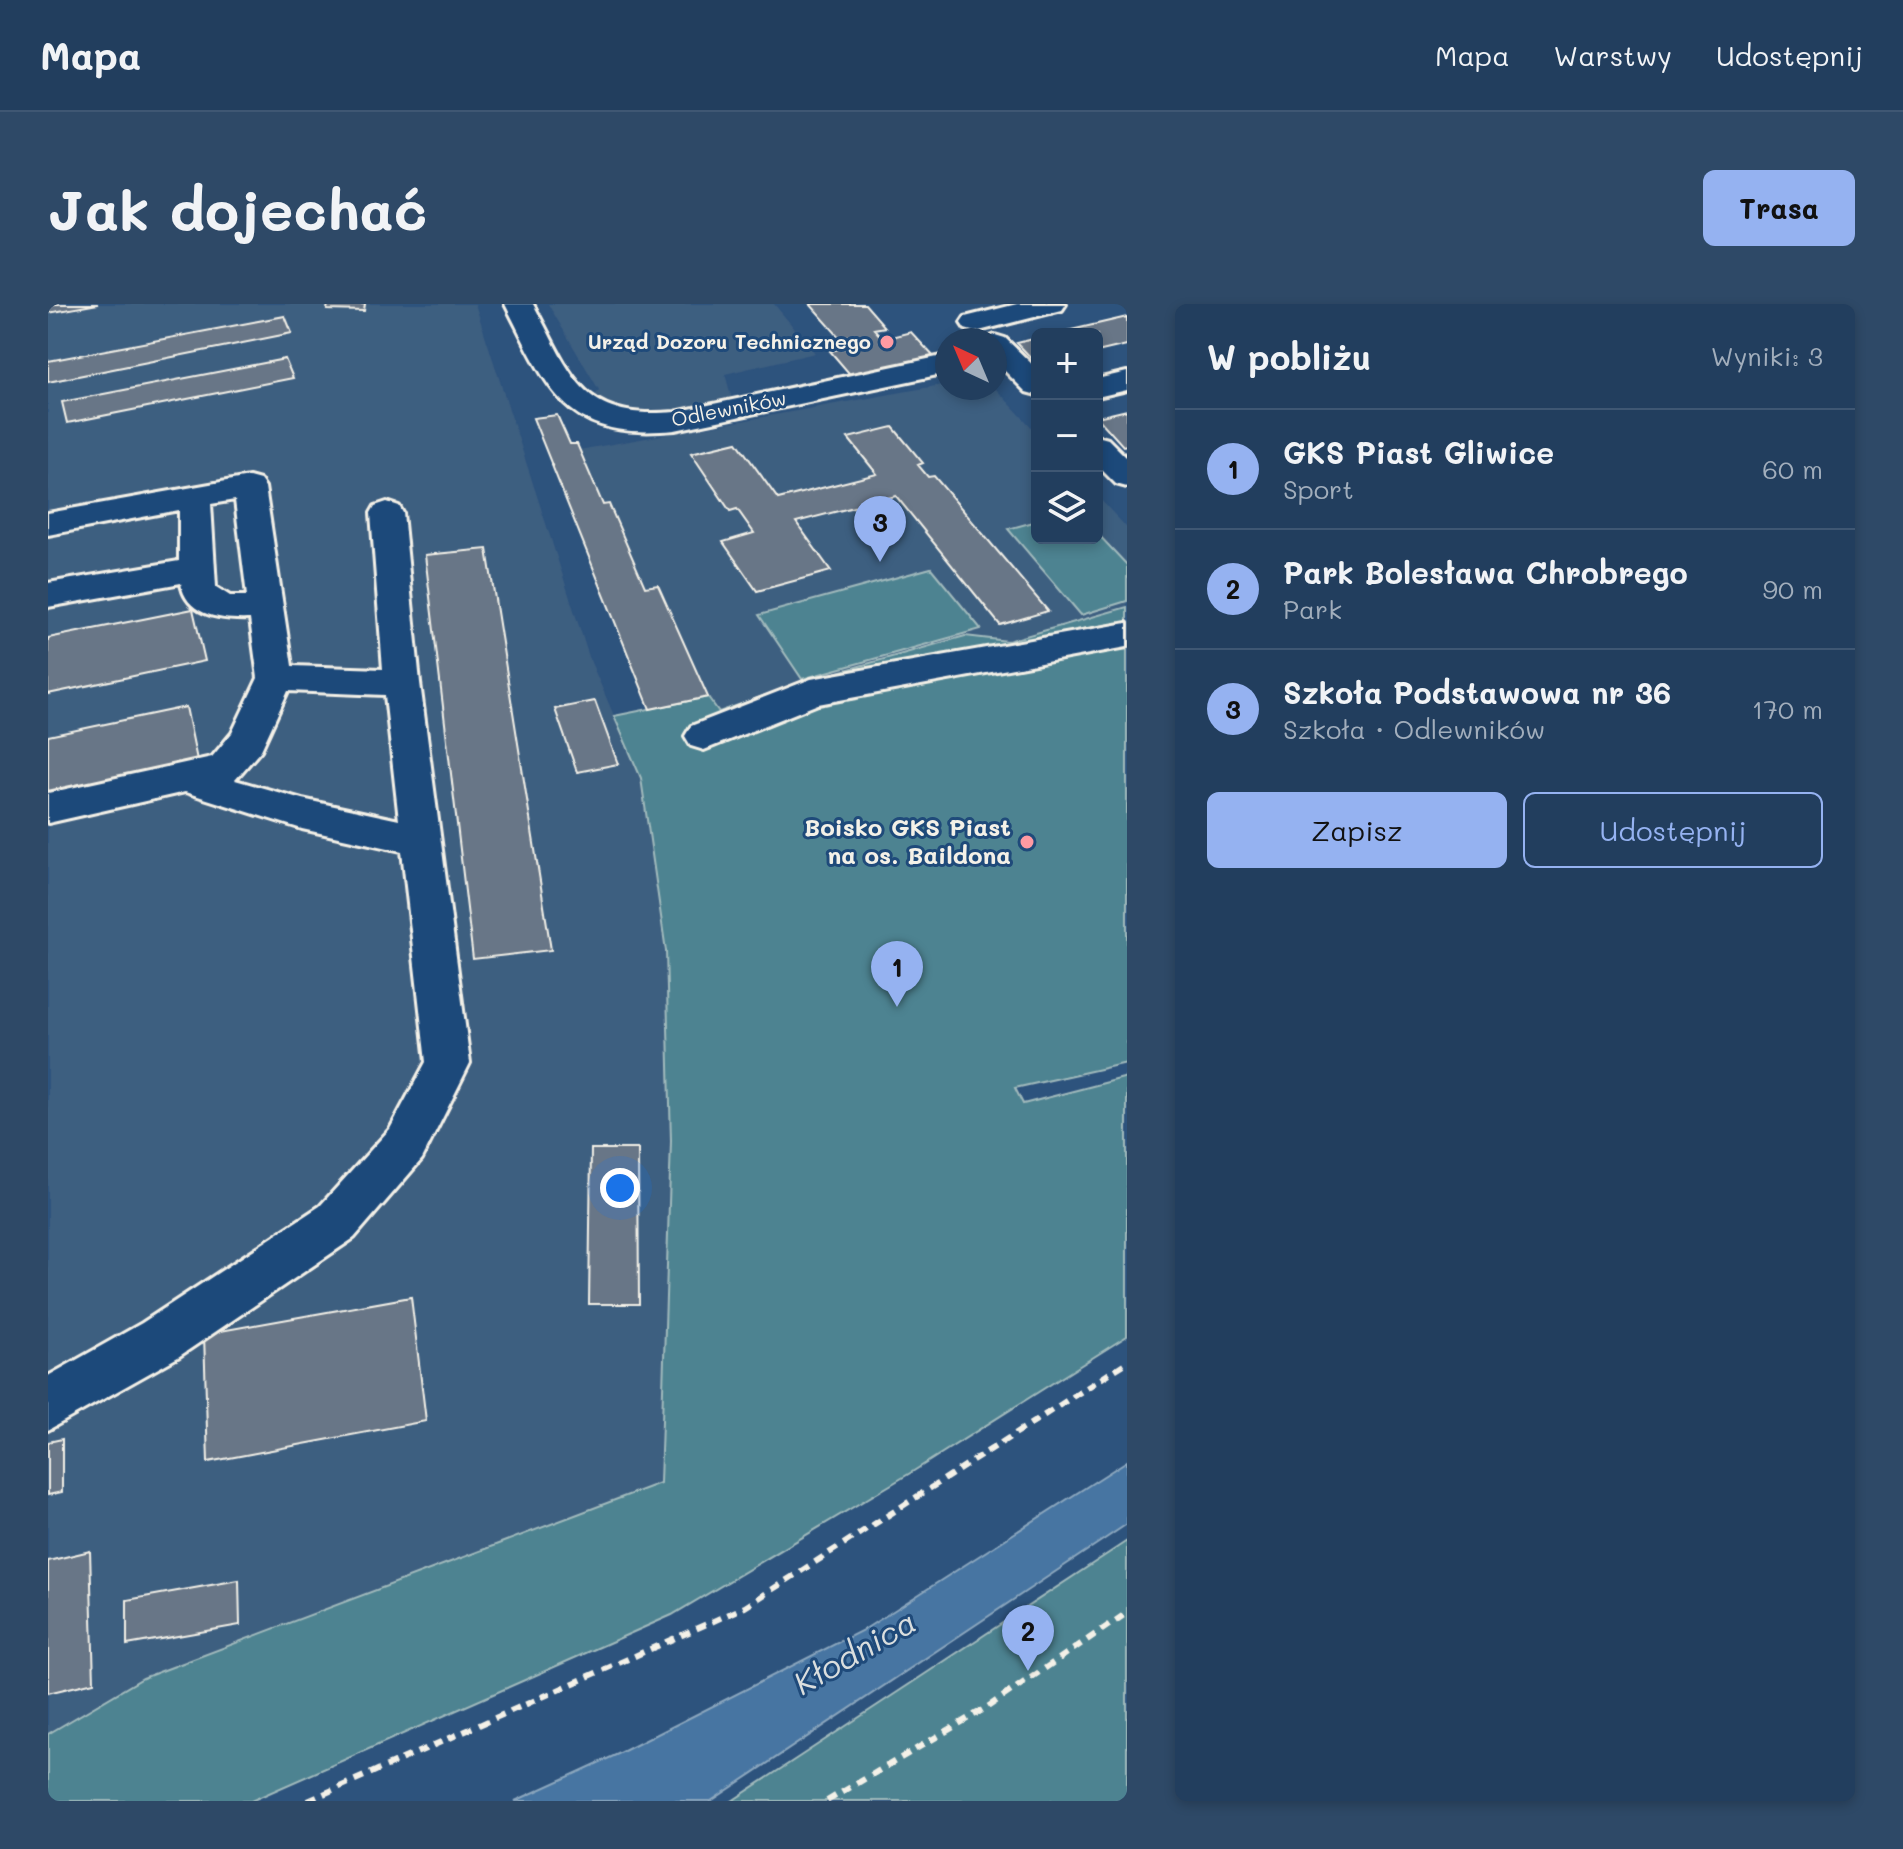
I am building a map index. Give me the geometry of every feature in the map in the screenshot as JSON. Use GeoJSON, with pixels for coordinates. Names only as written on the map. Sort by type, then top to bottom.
{"type":"FeatureCollection","features":[{"type":"Feature","properties":{"kind":"street","name":"Odlewników"},"geometry":{"type":"LineString","coordinates":[[519,304],[569,393],[595,410],[645,423],[675,421],[935,367]]}},
{"type":"Feature","properties":{"kind":"street"},"geometry":{"type":"LineString","coordinates":[[1002,328],[1052,304]]}},
{"type":"Feature","properties":{"kind":"street"},"geometry":{"type":"LineString","coordinates":[[1007,357],[1031,380]]}},
{"type":"Feature","properties":{"kind":"street"},"geometry":{"type":"LineString","coordinates":[[1103,387],[1127,381]]}},
{"type":"Feature","properties":{"kind":"street"},"geometry":{"type":"LineString","coordinates":[[1103,452],[1127,477]]}},
{"type":"Feature","properties":{"kind":"street"},"geometry":{"type":"LineString","coordinates":[[48,524],[249,487],[276,678],[248,740],[224,769],[48,808]]}},
{"type":"Feature","properties":{"kind":"street"},"geometry":{"type":"LineString","coordinates":[[195,497],[196,569],[200,593],[223,608],[266,607]]}},
{"type":"Feature","properties":{"kind":"street"},"geometry":{"type":"LineString","coordinates":[[48,1404],[160,1340],[337,1222],[406,1144],[448,1063],[402,683],[387,513]]}},
{"type":"Feature","properties":{"kind":"street"},"geometry":{"type":"LineString","coordinates":[[48,595],[196,569]]}},
{"type":"Feature","properties":{"kind":"street"},"geometry":{"type":"LineString","coordinates":[[704,736],[811,692],[1127,635]]}},
{"type":"Feature","properties":{"kind":"street"},"geometry":{"type":"LineString","coordinates":[[276,678],[402,683]]}},
{"type":"Feature","properties":{"kind":"street"},"geometry":{"type":"LineString","coordinates":[[186,777],[231,794],[304,814],[421,839]]}},
{"type":"Feature","properties":{"kind":"path"},"geometry":{"type":"LineString","coordinates":[[308,1801],[745,1607],[1127,1362]]}},
{"type":"Feature","properties":{"kind":"path"},"geometry":{"type":"LineString","coordinates":[[827,1801],[986,1708],[1127,1613]]}},
{"type":"Feature","properties":{"kind":"shaded area"},"geometry":{"type":"Polygon","coordinates":[[[48,304],[475,304],[590,660],[641,778],[666,951],[671,1141],[660,1484],[143,1678],[48,1734],[48,304]]]}},
{"type":"Feature","properties":{"kind":"shaded area"},"geometry":{"type":"Polygon","coordinates":[[[548,304],[774,304],[815,353],[725,374],[732,399],[659,412],[632,412],[594,397],[599,390],[548,304]]]}},
{"type":"Feature","properties":{"kind":"shaded area"},"geometry":{"type":"Polygon","coordinates":[[[935,386],[935,400],[1006,400],[1031,427],[1031,544],[1103,544],[1103,502],[1127,528],[1127,607],[1008,641],[965,636],[800,683],[719,712],[708,697],[658,586],[645,587],[609,504],[603,505],[579,450],[935,386]]]}},
{"type":"Feature","properties":{"kind":"green space"},"geometry":{"type":"Polygon","coordinates":[[[1031,523],[1031,544],[1103,544],[1103,539],[1127,565],[1127,601],[1081,615],[1008,529],[1031,523]]]}},
{"type":"Feature","properties":{"kind":"green space"},"geometry":{"type":"Polygon","coordinates":[[[931,568],[981,629],[802,679],[759,615],[931,568]]]}},
{"type":"Feature","properties":{"kind":"green space"},"geometry":{"type":"Polygon","coordinates":[[[1127,607],[1127,1063],[1015,1088],[1023,1104],[1127,1077],[1127,1336],[912,1472],[672,1615],[251,1801],[48,1801],[48,1734],[143,1678],[660,1483],[671,1141],[666,951],[641,778],[614,716],[708,697],[719,712],[800,683],[965,636],[1008,641],[1127,607]]]}},
{"type":"Feature","properties":{"kind":"green space"},"geometry":{"type":"Polygon","coordinates":[[[1127,1541],[1127,1801],[732,1801],[1127,1541]]]}},
{"type":"Feature","properties":{"kind":"water","name":"Kłodnica"},"geometry":{"type":"Polygon","coordinates":[[[1127,1461],[1127,1524],[711,1801],[515,1801],[618,1754],[865,1629],[1127,1461]]]}},
{"type":"Feature","properties":{"kind":"building"},"geometry":{"type":"Polygon","coordinates":[[[48,304],[98,304],[48,313],[48,304]]]}},
{"type":"Feature","properties":{"kind":"building"},"geometry":{"type":"Polygon","coordinates":[[[328,304],[365,304],[364,311],[327,310],[328,304]]]}},
{"type":"Feature","properties":{"kind":"building","name":"Urząd Dozoru Technicznego"},"geometry":{"type":"Polygon","coordinates":[[[810,304],[865,304],[885,327],[874,329],[883,339],[911,332],[935,358],[853,378],[830,351],[856,345],[848,336],[840,338],[810,304]]]}},
{"type":"Feature","properties":{"kind":"building"},"geometry":{"type":"Polygon","coordinates":[[[285,316],[292,333],[48,382],[48,361],[285,316]]]}},
{"type":"Feature","properties":{"kind":"building"},"geometry":{"type":"Polygon","coordinates":[[[1127,317],[1127,345],[1103,351],[1103,328],[1080,328],[1127,317]]]}},
{"type":"Feature","properties":{"kind":"building"},"geometry":{"type":"Polygon","coordinates":[[[1031,340],[1031,358],[1017,343],[1031,340]]]}},
{"type":"Feature","properties":{"kind":"building"},"geometry":{"type":"Polygon","coordinates":[[[285,359],[293,378],[67,423],[62,402],[285,359]]]}},
{"type":"Feature","properties":{"kind":"building"},"geometry":{"type":"Polygon","coordinates":[[[1127,410],[1127,445],[1123,446],[1103,424],[1103,416],[1127,410]]]}},
{"type":"Feature","properties":{"kind":"building"},"geometry":{"type":"Polygon","coordinates":[[[557,415],[570,444],[577,444],[603,505],[609,504],[645,587],[658,585],[708,697],[650,709],[533,418],[557,415]]]}},
{"type":"Feature","properties":{"kind":"building"},"geometry":{"type":"Polygon","coordinates":[[[893,427],[923,463],[918,465],[928,477],[934,476],[1048,611],[1000,625],[896,496],[796,522],[831,571],[757,591],[723,542],[754,533],[737,509],[730,511],[691,453],[737,442],[778,499],[877,474],[848,438],[893,427]]]}},
{"type":"Feature","properties":{"kind":"building"},"geometry":{"type":"Polygon","coordinates":[[[487,549],[551,950],[473,959],[425,555],[487,549]]]}},
{"type":"Feature","properties":{"kind":"building"},"geometry":{"type":"Polygon","coordinates":[[[193,609],[205,661],[48,694],[48,638],[193,609]]]}},
{"type":"Feature","properties":{"kind":"building"},"geometry":{"type":"Polygon","coordinates":[[[595,701],[618,764],[577,772],[555,709],[595,701]]]}},
{"type":"Feature","properties":{"kind":"building"},"geometry":{"type":"Polygon","coordinates":[[[186,707],[198,765],[48,797],[48,736],[186,707]]]}},
{"type":"Feature","properties":{"kind":"building"},"geometry":{"type":"Polygon","coordinates":[[[591,1149],[638,1149],[639,1304],[589,1304],[591,1149]]]}},
{"type":"Feature","properties":{"kind":"building"},"geometry":{"type":"Polygon","coordinates":[[[411,1297],[426,1421],[208,1462],[204,1334],[411,1297]]]}},
{"type":"Feature","properties":{"kind":"building"},"geometry":{"type":"Polygon","coordinates":[[[62,1439],[62,1492],[48,1495],[48,1442],[62,1439]]]}},
{"type":"Feature","properties":{"kind":"building"},"geometry":{"type":"Polygon","coordinates":[[[90,1551],[94,1682],[48,1693],[48,1561],[90,1551]]]}},
{"type":"Feature","properties":{"kind":"building"},"geometry":{"type":"Polygon","coordinates":[[[239,1580],[240,1625],[127,1645],[127,1600],[239,1580]]]}},
{"type":"Feature","properties":{"kind":"place","name":"Urząd Dozoru Technicznego"},"geometry":{"type":"Point","coordinates":[887,342]}},
{"type":"Feature","properties":{"kind":"place","name":"Szkoła Podstawowa nr 36"},"geometry":{"type":"Point","coordinates":[880,562]}},
{"type":"Feature","properties":{"kind":"place","name":"Boisko GKS Piast na os. Baildona"},"geometry":{"type":"Point","coordinates":[1027,842]}},
{"type":"Feature","properties":{"kind":"place","name":"GKS Piast Gliwice"},"geometry":{"type":"Point","coordinates":[897,1007]}},
{"type":"Feature","properties":{"kind":"place","name":"Park Bolesława Chrobrego"},"geometry":{"type":"Point","coordinates":[1028,1671]}}]}
